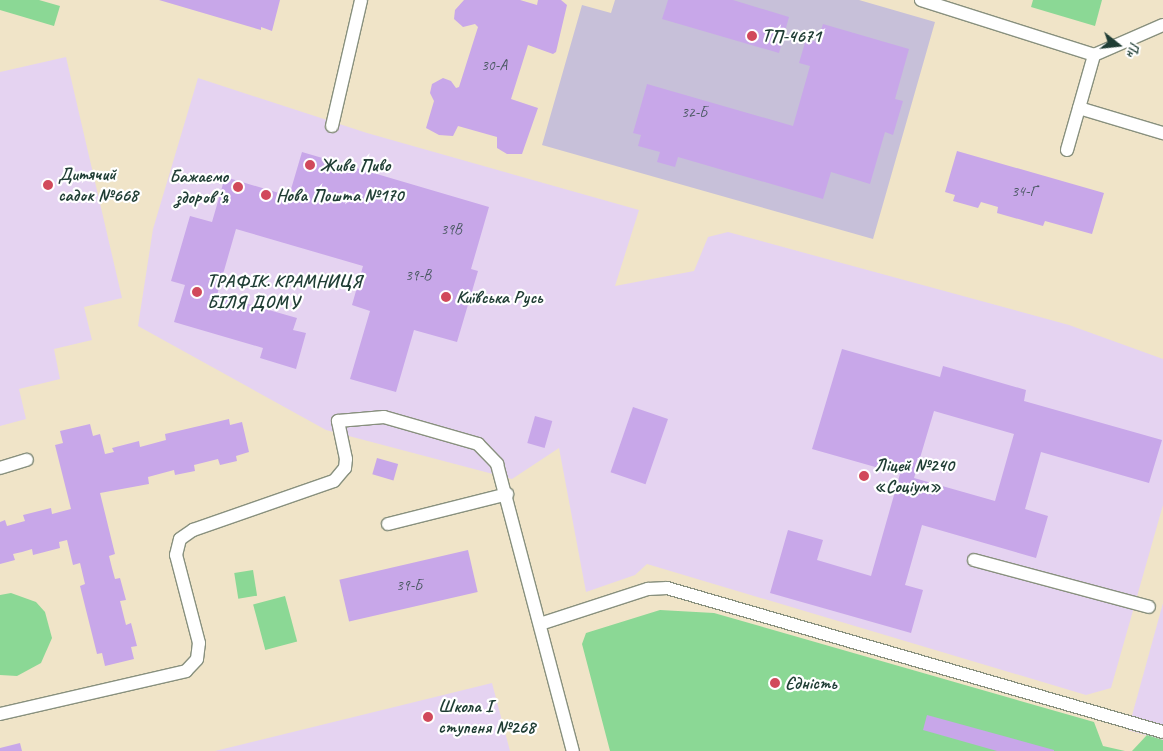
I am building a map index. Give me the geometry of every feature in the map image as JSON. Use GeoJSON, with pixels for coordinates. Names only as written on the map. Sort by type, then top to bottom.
{"type":"FeatureCollection","features":[{"type":"Feature","properties":{"kind":"lane"},"geometry":{"type":"LineString","coordinates":[[332,126],[362,0]]}},
{"type":"Feature","properties":{"kind":"lane"},"geometry":{"type":"LineString","coordinates":[[921,0],[1094,55],[1163,25]]}},
{"type":"Feature","properties":{"kind":"lane"},"geometry":{"type":"LineString","coordinates":[[1067,150],[1094,55]]}},
{"type":"Feature","properties":{"kind":"lane"},"geometry":{"type":"LineString","coordinates":[[1079,108],[1163,133]]}},
{"type":"Feature","properties":{"kind":"lane"},"geometry":{"type":"LineString","coordinates":[[0,714],[178,673],[192,666],[197,659],[199,643],[176,555],[180,539],[193,530],[334,481],[345,468],[346,459],[338,421],[384,417],[478,444],[497,464],[507,494],[573,751]]}},
{"type":"Feature","properties":{"kind":"lane"},"geometry":{"type":"LineString","coordinates":[[0,468],[27,460]]}},
{"type":"Feature","properties":{"kind":"lane"},"geometry":{"type":"LineString","coordinates":[[388,524],[507,494]]}},
{"type":"Feature","properties":{"kind":"lane"},"geometry":{"type":"LineString","coordinates":[[974,560],[1149,607]]}},
{"type":"Feature","properties":{"kind":"lane"},"geometry":{"type":"LineString","coordinates":[[540,624],[648,589],[667,588],[1163,732]]}},
{"type":"Feature","properties":{"kind":"shaded area"},"geometry":{"type":"Polygon","coordinates":[[[615,0],[859,0],[935,22],[873,239],[542,145],[582,5],[611,13],[615,0]]]}},
{"type":"Feature","properties":{"kind":"shaded area","name":"Дитячий садок №668"},"geometry":{"type":"Polygon","coordinates":[[[66,57],[122,298],[84,307],[92,340],[54,349],[60,379],[19,389],[26,419],[0,426],[0,72],[66,57]]]}},
{"type":"Feature","properties":{"kind":"shaded area","name":"Ліцей №240 «Соціум»"},"geometry":{"type":"Polygon","coordinates":[[[198,78],[367,133],[639,210],[615,286],[694,271],[708,237],[728,232],[1069,325],[1163,359],[1163,505],[1111,688],[1086,695],[647,564],[635,575],[586,592],[559,448],[512,479],[326,430],[138,326],[153,229],[198,78]]]}},
{"type":"Feature","properties":{"kind":"shaded area"},"geometry":{"type":"Polygon","coordinates":[[[1163,603],[1163,740],[1128,730],[1163,603]]]}},
{"type":"Feature","properties":{"kind":"shaded area","name":"Школа І ступеня №268"},"geometry":{"type":"Polygon","coordinates":[[[492,683],[510,751],[215,751],[492,683]]]}},
{"type":"Feature","properties":{"kind":"green space"},"geometry":{"type":"Polygon","coordinates":[[[0,0],[39,0],[60,6],[54,26],[0,10],[0,0]]]}},
{"type":"Feature","properties":{"kind":"green space"},"geometry":{"type":"Polygon","coordinates":[[[1033,0],[1102,0],[1095,26],[1031,7],[1033,0]]]}},
{"type":"Feature","properties":{"kind":"green space"},"geometry":{"type":"Polygon","coordinates":[[[253,570],[257,596],[238,599],[234,573],[253,570]]]}},
{"type":"Feature","properties":{"kind":"green space"},"geometry":{"type":"Polygon","coordinates":[[[11,593],[36,602],[45,612],[52,638],[41,663],[17,676],[0,675],[0,595],[11,593]]]}},
{"type":"Feature","properties":{"kind":"green space"},"geometry":{"type":"Polygon","coordinates":[[[285,596],[297,641],[265,650],[253,605],[285,596]]]}},
{"type":"Feature","properties":{"kind":"green space","name":"Єдність"},"geometry":{"type":"Polygon","coordinates":[[[660,610],[714,613],[1094,722],[1103,746],[1125,751],[610,751],[582,644],[586,633],[660,610]]]}},
{"type":"Feature","properties":{"kind":"green space"},"geometry":{"type":"Polygon","coordinates":[[[1147,735],[1163,740],[1163,751],[1132,751],[1147,735]]]}},
{"type":"Feature","properties":{"kind":"building"},"geometry":{"type":"Polygon","coordinates":[[[159,0],[280,0],[272,31],[261,27],[261,30],[159,0]]]}},
{"type":"Feature","properties":{"kind":"building"},"geometry":{"type":"Polygon","coordinates":[[[464,0],[520,0],[537,5],[538,0],[561,0],[567,5],[556,52],[553,54],[528,45],[511,99],[538,108],[522,154],[507,154],[497,148],[497,137],[458,126],[453,136],[439,135],[426,128],[434,101],[430,93],[432,84],[443,78],[451,81],[456,88],[459,87],[478,27],[475,24],[463,27],[454,19],[455,10],[464,0]]]}},
{"type":"Feature","properties":{"kind":"building","name":"ТП-4671"},"geometry":{"type":"Polygon","coordinates":[[[668,0],[733,0],[789,17],[779,53],[662,19],[668,0]]]}},
{"type":"Feature","properties":{"kind":"building"},"geometry":{"type":"Polygon","coordinates":[[[823,24],[909,49],[895,99],[903,101],[893,135],[885,132],[870,184],[831,172],[823,199],[678,157],[675,167],[657,162],[660,152],[638,146],[641,135],[633,133],[647,84],[793,126],[810,66],[799,63],[806,39],[817,42],[823,24]]]}},
{"type":"Feature","properties":{"kind":"building"},"geometry":{"type":"Polygon","coordinates":[[[957,151],[1104,193],[1092,234],[1045,221],[1043,226],[997,213],[998,207],[981,202],[978,208],[953,201],[955,195],[945,192],[957,151]]]}},
{"type":"Feature","properties":{"kind":"building"},"geometry":{"type":"Polygon","coordinates":[[[302,152],[489,207],[471,269],[478,271],[457,342],[414,330],[396,392],[350,379],[370,311],[352,305],[363,266],[236,229],[217,295],[297,318],[293,330],[306,333],[296,369],[260,358],[263,348],[174,322],[185,285],[171,281],[190,216],[212,222],[225,177],[289,196],[302,152]]]}},
{"type":"Feature","properties":{"kind":"building"},"geometry":{"type":"Polygon","coordinates":[[[842,349],[940,377],[943,366],[1026,390],[1024,401],[1162,440],[1149,483],[1041,452],[1025,509],[1048,516],[1036,558],[922,525],[905,585],[923,590],[911,633],[770,593],[788,530],[823,540],[817,560],[871,576],[900,474],[812,449],[842,349]],[[934,411],[914,478],[995,501],[1014,434],[934,411]]]}},
{"type":"Feature","properties":{"kind":"building"},"geometry":{"type":"Polygon","coordinates":[[[633,407],[668,419],[646,484],[611,472],[633,407]]]}},
{"type":"Feature","properties":{"kind":"building"},"geometry":{"type":"Polygon","coordinates":[[[535,416],[552,421],[545,448],[527,443],[535,416]]]}},
{"type":"Feature","properties":{"kind":"building"},"geometry":{"type":"Polygon","coordinates":[[[229,419],[230,425],[242,422],[249,452],[236,456],[237,461],[220,465],[218,459],[194,465],[195,471],[175,475],[174,470],[148,477],[149,484],[100,493],[115,554],[109,556],[115,579],[120,578],[126,600],[120,601],[126,625],[131,623],[137,646],[131,647],[134,659],[105,666],[102,653],[97,654],[80,586],[85,584],[80,563],[73,565],[67,540],[59,542],[60,548],[33,555],[32,549],[13,554],[15,560],[0,564],[0,522],[5,520],[7,526],[25,521],[23,515],[51,508],[52,514],[71,509],[55,445],[63,443],[60,431],[90,424],[93,436],[100,434],[105,454],[114,452],[112,448],[139,441],[140,447],[166,440],[165,434],[229,419]]]}},
{"type":"Feature","properties":{"kind":"building"},"geometry":{"type":"Polygon","coordinates":[[[377,458],[398,464],[393,480],[372,474],[377,458]]]}},
{"type":"Feature","properties":{"kind":"building"},"geometry":{"type":"Polygon","coordinates":[[[468,550],[478,592],[349,622],[339,580],[468,550]]]}},
{"type":"Feature","properties":{"kind":"building"},"geometry":{"type":"Polygon","coordinates":[[[927,715],[1054,751],[997,751],[923,730],[927,715]]]}},
{"type":"Feature","properties":{"kind":"building"},"geometry":{"type":"Polygon","coordinates":[[[20,743],[22,751],[0,751],[0,748],[20,743]]]}},
{"type":"Feature","properties":{"kind":"place","name":"ТП-4671"},"geometry":{"type":"Point","coordinates":[752,36]}},
{"type":"Feature","properties":{"kind":"place","name":"Живе Пиво"},"geometry":{"type":"Point","coordinates":[310,165]}},
{"type":"Feature","properties":{"kind":"place","name":"Дитячий садок №668"},"geometry":{"type":"Point","coordinates":[48,185]}},
{"type":"Feature","properties":{"kind":"place","name":"Бажаємо здоровʼя"},"geometry":{"type":"Point","coordinates":[238,187]}},
{"type":"Feature","properties":{"kind":"place","name":"Нова Пошта №170"},"geometry":{"type":"Point","coordinates":[266,195]}},
{"type":"Feature","properties":{"kind":"place","name":"ТРАФІК. КРАМНИЦЯ БІЛЯ ДОМУ"},"geometry":{"type":"Point","coordinates":[197,292]}},
{"type":"Feature","properties":{"kind":"place","name":"Київська Русь"},"geometry":{"type":"Point","coordinates":[446,297]}},
{"type":"Feature","properties":{"kind":"place","name":"Ліцей №240 «Соціум»"},"geometry":{"type":"Point","coordinates":[864,476]}},
{"type":"Feature","properties":{"kind":"place","name":"Єдність"},"geometry":{"type":"Point","coordinates":[775,683]}},
{"type":"Feature","properties":{"kind":"place","name":"Школа І ступеня №268"},"geometry":{"type":"Point","coordinates":[428,717]}}]}
